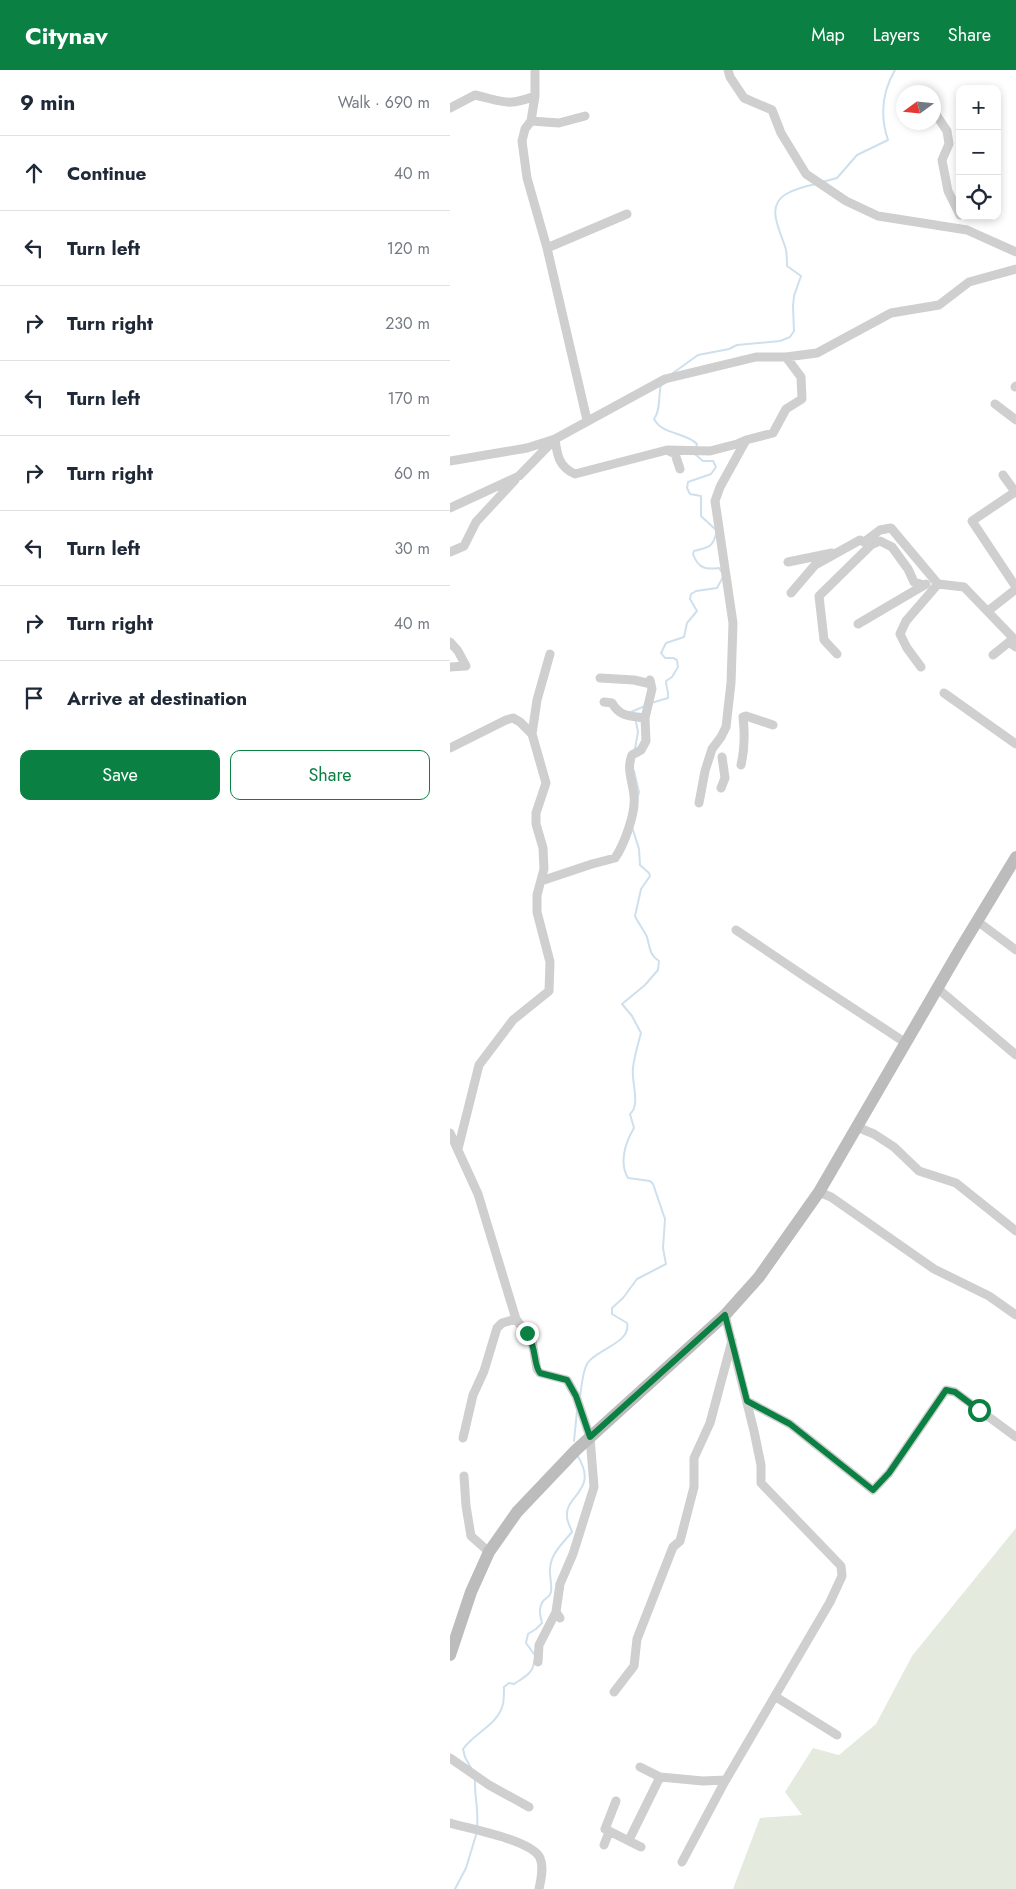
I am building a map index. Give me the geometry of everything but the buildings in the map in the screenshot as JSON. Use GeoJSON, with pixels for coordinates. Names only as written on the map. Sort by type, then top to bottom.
{"type":"FeatureCollection","features":[{"type":"Feature","properties":{"kind":"main road"},"geometry":{"type":"LineString","coordinates":[[450,1655],[471,1592],[489,1552],[517,1512],[590,1437],[725,1315],[759,1277],[819,1192],[937,988],[1016,858]]}},
{"type":"Feature","properties":{"kind":"street"},"geometry":{"type":"LineString","coordinates":[[535,70],[535,96],[531,121],[525,129],[522,141],[527,178],[547,248],[586,420]]}},
{"type":"Feature","properties":{"kind":"street"},"geometry":{"type":"LineString","coordinates":[[728,70],[730,77],[744,98],[772,110],[781,133],[806,174],[846,201],[878,216],[967,230],[1016,252]]}},
{"type":"Feature","properties":{"kind":"street"},"geometry":{"type":"LineString","coordinates":[[450,108],[475,95],[504,103],[520,102],[535,96]]}},
{"type":"Feature","properties":{"kind":"street"},"geometry":{"type":"LineString","coordinates":[[531,121],[559,123],[585,116]]}},
{"type":"Feature","properties":{"kind":"street"},"geometry":{"type":"LineString","coordinates":[[941,121],[947,131],[949,144],[942,160],[948,191],[956,208]]}},
{"type":"Feature","properties":{"kind":"street"},"geometry":{"type":"LineString","coordinates":[[547,248],[627,214]]}},
{"type":"Feature","properties":{"kind":"street"},"geometry":{"type":"LineString","coordinates":[[962,220],[967,230]]}},
{"type":"Feature","properties":{"kind":"street"},"geometry":{"type":"LineString","coordinates":[[450,461],[527,448],[554,439],[665,379],[756,357],[786,357],[817,353],[891,313],[939,305],[969,282],[1016,269]]}},
{"type":"Feature","properties":{"kind":"street"},"geometry":{"type":"LineString","coordinates":[[554,439],[557,457],[565,468],[575,474],[667,450],[710,451],[772,433],[786,409],[802,399],[801,378],[786,357]]}},
{"type":"Feature","properties":{"kind":"street"},"geometry":{"type":"LineString","coordinates":[[995,404],[1016,420]]}},
{"type":"Feature","properties":{"kind":"street"},"geometry":{"type":"LineString","coordinates":[[450,552],[464,546],[476,522],[554,439]]}},
{"type":"Feature","properties":{"kind":"street"},"geometry":{"type":"LineString","coordinates":[[699,803],[705,771],[712,749],[722,737],[726,727],[731,683],[733,623],[715,501],[720,487],[746,440]]}},
{"type":"Feature","properties":{"kind":"street"},"geometry":{"type":"LineString","coordinates":[[667,450],[675,454],[680,469]]}},
{"type":"Feature","properties":{"kind":"street"},"geometry":{"type":"LineString","coordinates":[[988,612],[1016,588],[972,521],[1016,493],[1003,475]]}},
{"type":"Feature","properties":{"kind":"street"},"geometry":{"type":"LineString","coordinates":[[450,508],[518,476]]}},
{"type":"Feature","properties":{"kind":"street"},"geometry":{"type":"LineString","coordinates":[[791,593],[815,564],[841,552],[860,540],[864,542],[880,530],[891,528],[937,582]]}},
{"type":"Feature","properties":{"kind":"street"},"geometry":{"type":"LineString","coordinates":[[837,654],[824,640],[819,596],[871,545],[880,541],[892,546],[908,569],[914,582],[924,585]]}},
{"type":"Feature","properties":{"kind":"street"},"geometry":{"type":"LineString","coordinates":[[788,562],[841,552]]}},
{"type":"Feature","properties":{"kind":"street"},"geometry":{"type":"LineString","coordinates":[[921,667],[907,648],[900,634],[906,621],[937,582]]}},
{"type":"Feature","properties":{"kind":"street"},"geometry":{"type":"LineString","coordinates":[[858,624],[924,585],[937,582],[964,586],[1016,641]]}},
{"type":"Feature","properties":{"kind":"street"},"geometry":{"type":"LineString","coordinates":[[450,642],[458,651],[466,666],[450,668]]}},
{"type":"Feature","properties":{"kind":"street"},"geometry":{"type":"LineString","coordinates":[[994,655],[1009,642],[1016,647]]}},
{"type":"Feature","properties":{"kind":"street"},"geometry":{"type":"LineString","coordinates":[[458,1149],[479,1065],[513,1020],[549,991],[550,962],[538,912],[536,894],[544,869],[543,848],[536,824],[536,813],[546,783],[532,734],[537,700],[550,654]]}},
{"type":"Feature","properties":{"kind":"street"},"geometry":{"type":"LineString","coordinates":[[541,880],[615,858],[622,848],[635,800],[629,762],[632,755],[644,746],[645,718],[652,689],[650,682],[600,678]]}},
{"type":"Feature","properties":{"kind":"street"},"geometry":{"type":"LineString","coordinates":[[944,694],[1016,744]]}},
{"type":"Feature","properties":{"kind":"street"},"geometry":{"type":"LineString","coordinates":[[604,702],[612,703],[616,710],[625,716],[645,718]]}},
{"type":"Feature","properties":{"kind":"street"},"geometry":{"type":"LineString","coordinates":[[741,765],[746,736],[743,717],[746,716],[773,725]]}},
{"type":"Feature","properties":{"kind":"street"},"geometry":{"type":"LineString","coordinates":[[450,748],[513,718],[532,734]]}},
{"type":"Feature","properties":{"kind":"street"},"geometry":{"type":"LineString","coordinates":[[721,788],[726,778],[722,757]]}},
{"type":"Feature","properties":{"kind":"street"},"geometry":{"type":"LineString","coordinates":[[977,921],[1016,950]]}},
{"type":"Feature","properties":{"kind":"street"},"geometry":{"type":"LineString","coordinates":[[736,930],[906,1043]]}},
{"type":"Feature","properties":{"kind":"street"},"geometry":{"type":"LineString","coordinates":[[937,988],[1016,1055]]}},
{"type":"Feature","properties":{"kind":"street"},"geometry":{"type":"LineString","coordinates":[[857,1127],[874,1134],[894,1147],[919,1171],[956,1183],[1016,1231]]}},
{"type":"Feature","properties":{"kind":"street"},"geometry":{"type":"LineString","coordinates":[[450,1133],[478,1194],[516,1319],[532,1341],[537,1370],[540,1373],[567,1380],[576,1396],[590,1437],[594,1487],[573,1554],[560,1584],[558,1615],[539,1645],[538,1662]]}},
{"type":"Feature","properties":{"kind":"street"},"geometry":{"type":"LineString","coordinates":[[819,1192],[830,1197],[934,1269],[989,1296],[1016,1315]]}},
{"type":"Feature","properties":{"kind":"street"},"geometry":{"type":"LineString","coordinates":[[682,1862],[726,1780],[830,1602],[842,1576],[841,1566],[761,1483],[761,1465],[725,1315]]}},
{"type":"Feature","properties":{"kind":"street"},"geometry":{"type":"LineString","coordinates":[[463,1438],[473,1395],[484,1371],[497,1328],[516,1319]]}},
{"type":"Feature","properties":{"kind":"street"},"geometry":{"type":"LineString","coordinates":[[614,1692],[634,1666],[637,1639],[673,1547],[680,1541],[694,1487],[694,1458],[710,1423],[732,1341]]}},
{"type":"Feature","properties":{"kind":"street"},"geometry":{"type":"LineString","coordinates":[[747,1401],[790,1424],[873,1490],[889,1473],[946,1390],[955,1392],[1016,1437]]}},
{"type":"Feature","properties":{"kind":"street"},"geometry":{"type":"LineString","coordinates":[[464,1476],[471,1536],[489,1552]]}},
{"type":"Feature","properties":{"kind":"street"},"geometry":{"type":"LineString","coordinates":[[776,1697],[836,1735]]}},
{"type":"Feature","properties":{"kind":"street"},"geometry":{"type":"LineString","coordinates":[[450,1758],[497,1790],[529,1807]]}},
{"type":"Feature","properties":{"kind":"street"},"geometry":{"type":"LineString","coordinates":[[640,1767],[660,1777],[703,1781],[726,1780]]}},
{"type":"Feature","properties":{"kind":"street"},"geometry":{"type":"LineString","coordinates":[[629,1840],[660,1777]]}},
{"type":"Feature","properties":{"kind":"street"},"geometry":{"type":"LineString","coordinates":[[616,1801],[605,1829],[641,1847]]}},
{"type":"Feature","properties":{"kind":"street"},"geometry":{"type":"LineString","coordinates":[[450,1823],[519,1842],[532,1848],[541,1858],[542,1875],[539,1889]]}},
{"type":"Feature","properties":{"kind":"street"},"geometry":{"type":"LineString","coordinates":[[604,1846],[609,1832]]}},
{"type":"Feature","properties":{"kind":"shaded area"},"geometry":{"type":"Polygon","coordinates":[[[1016,1528],[1016,1889],[733,1889],[760,1818],[802,1815],[785,1792],[813,1748],[839,1755],[876,1724],[912,1656],[1016,1528]]]}},
{"type":"Feature","properties":{"kind":"waterway"},"geometry":{"type":"LineString","coordinates":[[822,182],[837,178],[857,155],[888,140],[883,113],[887,87],[895,70]]}},
{"type":"Feature","properties":{"kind":"waterway"},"geometry":{"type":"LineString","coordinates":[[673,373],[698,355],[729,349],[737,345],[780,341],[790,337],[794,331],[794,296],[801,276],[787,266],[786,250],[776,220],[776,206],[786,194],[816,184]]}},
{"type":"Feature","properties":{"kind":"waterway"},"geometry":{"type":"LineString","coordinates":[[661,385],[654,419],[668,431],[692,440],[697,444],[696,447]]}},
{"type":"Feature","properties":{"kind":"waterway"},"geometry":{"type":"LineString","coordinates":[[696,455],[703,461],[713,461],[716,467],[711,474],[688,482],[687,488],[690,494],[701,496],[701,516],[715,529]]}},
{"type":"Feature","properties":{"kind":"waterway"},"geometry":{"type":"LineString","coordinates":[[716,534],[711,545],[694,551],[693,554],[697,562],[703,567],[710,569],[719,568],[721,571]]}},
{"type":"Feature","properties":{"kind":"waterway"},"geometry":{"type":"LineString","coordinates":[[651,703],[668,698],[666,681],[672,677],[678,667],[677,660],[665,658],[661,653],[666,643],[684,637],[687,623],[697,611],[690,599],[691,594],[696,591],[717,588],[723,577]]}},
{"type":"Feature","properties":{"kind":"waterway"},"geometry":{"type":"LineString","coordinates":[[631,712],[645,706]]}},
{"type":"Feature","properties":{"kind":"waterway"},"geometry":{"type":"LineString","coordinates":[[635,749],[638,732],[636,722]]}},
{"type":"Feature","properties":{"kind":"waterway"},"geometry":{"type":"LineString","coordinates":[[634,771],[639,792],[638,796]]}},
{"type":"Feature","properties":{"kind":"waterway"},"geometry":{"type":"LineString","coordinates":[[580,1396],[583,1375],[587,1364],[597,1354],[624,1336],[627,1330],[627,1323],[612,1314],[612,1308],[623,1298],[637,1279],[666,1264],[663,1248],[665,1219],[653,1184],[650,1181],[628,1178],[624,1166],[624,1153],[634,1128],[630,1114],[635,1105],[633,1068],[641,1033],[632,1016],[622,1004],[645,985],[658,970],[659,961],[652,953],[647,937],[635,916],[641,889],[650,876],[640,865],[639,849],[633,830]]}},
{"type":"Feature","properties":{"kind":"waterway"},"geometry":{"type":"LineString","coordinates":[[574,1441],[577,1411]]}},
{"type":"Feature","properties":{"kind":"waterway"},"geometry":{"type":"LineString","coordinates":[[534,1654],[526,1643],[528,1634],[542,1623],[540,1608],[551,1592],[550,1566],[557,1550],[572,1532],[567,1519],[568,1509],[580,1491],[585,1477],[583,1467],[577,1455]]}},
{"type":"Feature","properties":{"kind":"waterway"},"geometry":{"type":"LineString","coordinates":[[471,1768],[463,1749],[496,1718],[503,1704],[504,1687],[509,1683],[514,1684],[527,1675],[532,1669],[534,1661]]}},
{"type":"Feature","properties":{"kind":"waterway"},"geometry":{"type":"LineString","coordinates":[[475,1778],[477,1828]]}},
{"type":"Feature","properties":{"kind":"waterway"},"geometry":{"type":"LineString","coordinates":[[455,1889],[466,1868],[476,1835]]}},
{"type":"Feature","properties":{"kind":"route"},"geometry":{"type":"LineString","coordinates":[[527,1333],[535,1350],[537,1370],[540,1373],[567,1380],[576,1396],[590,1437],[725,1315],[747,1401],[790,1424],[873,1490],[889,1473],[946,1390],[955,1392],[979,1410]]}}]}
